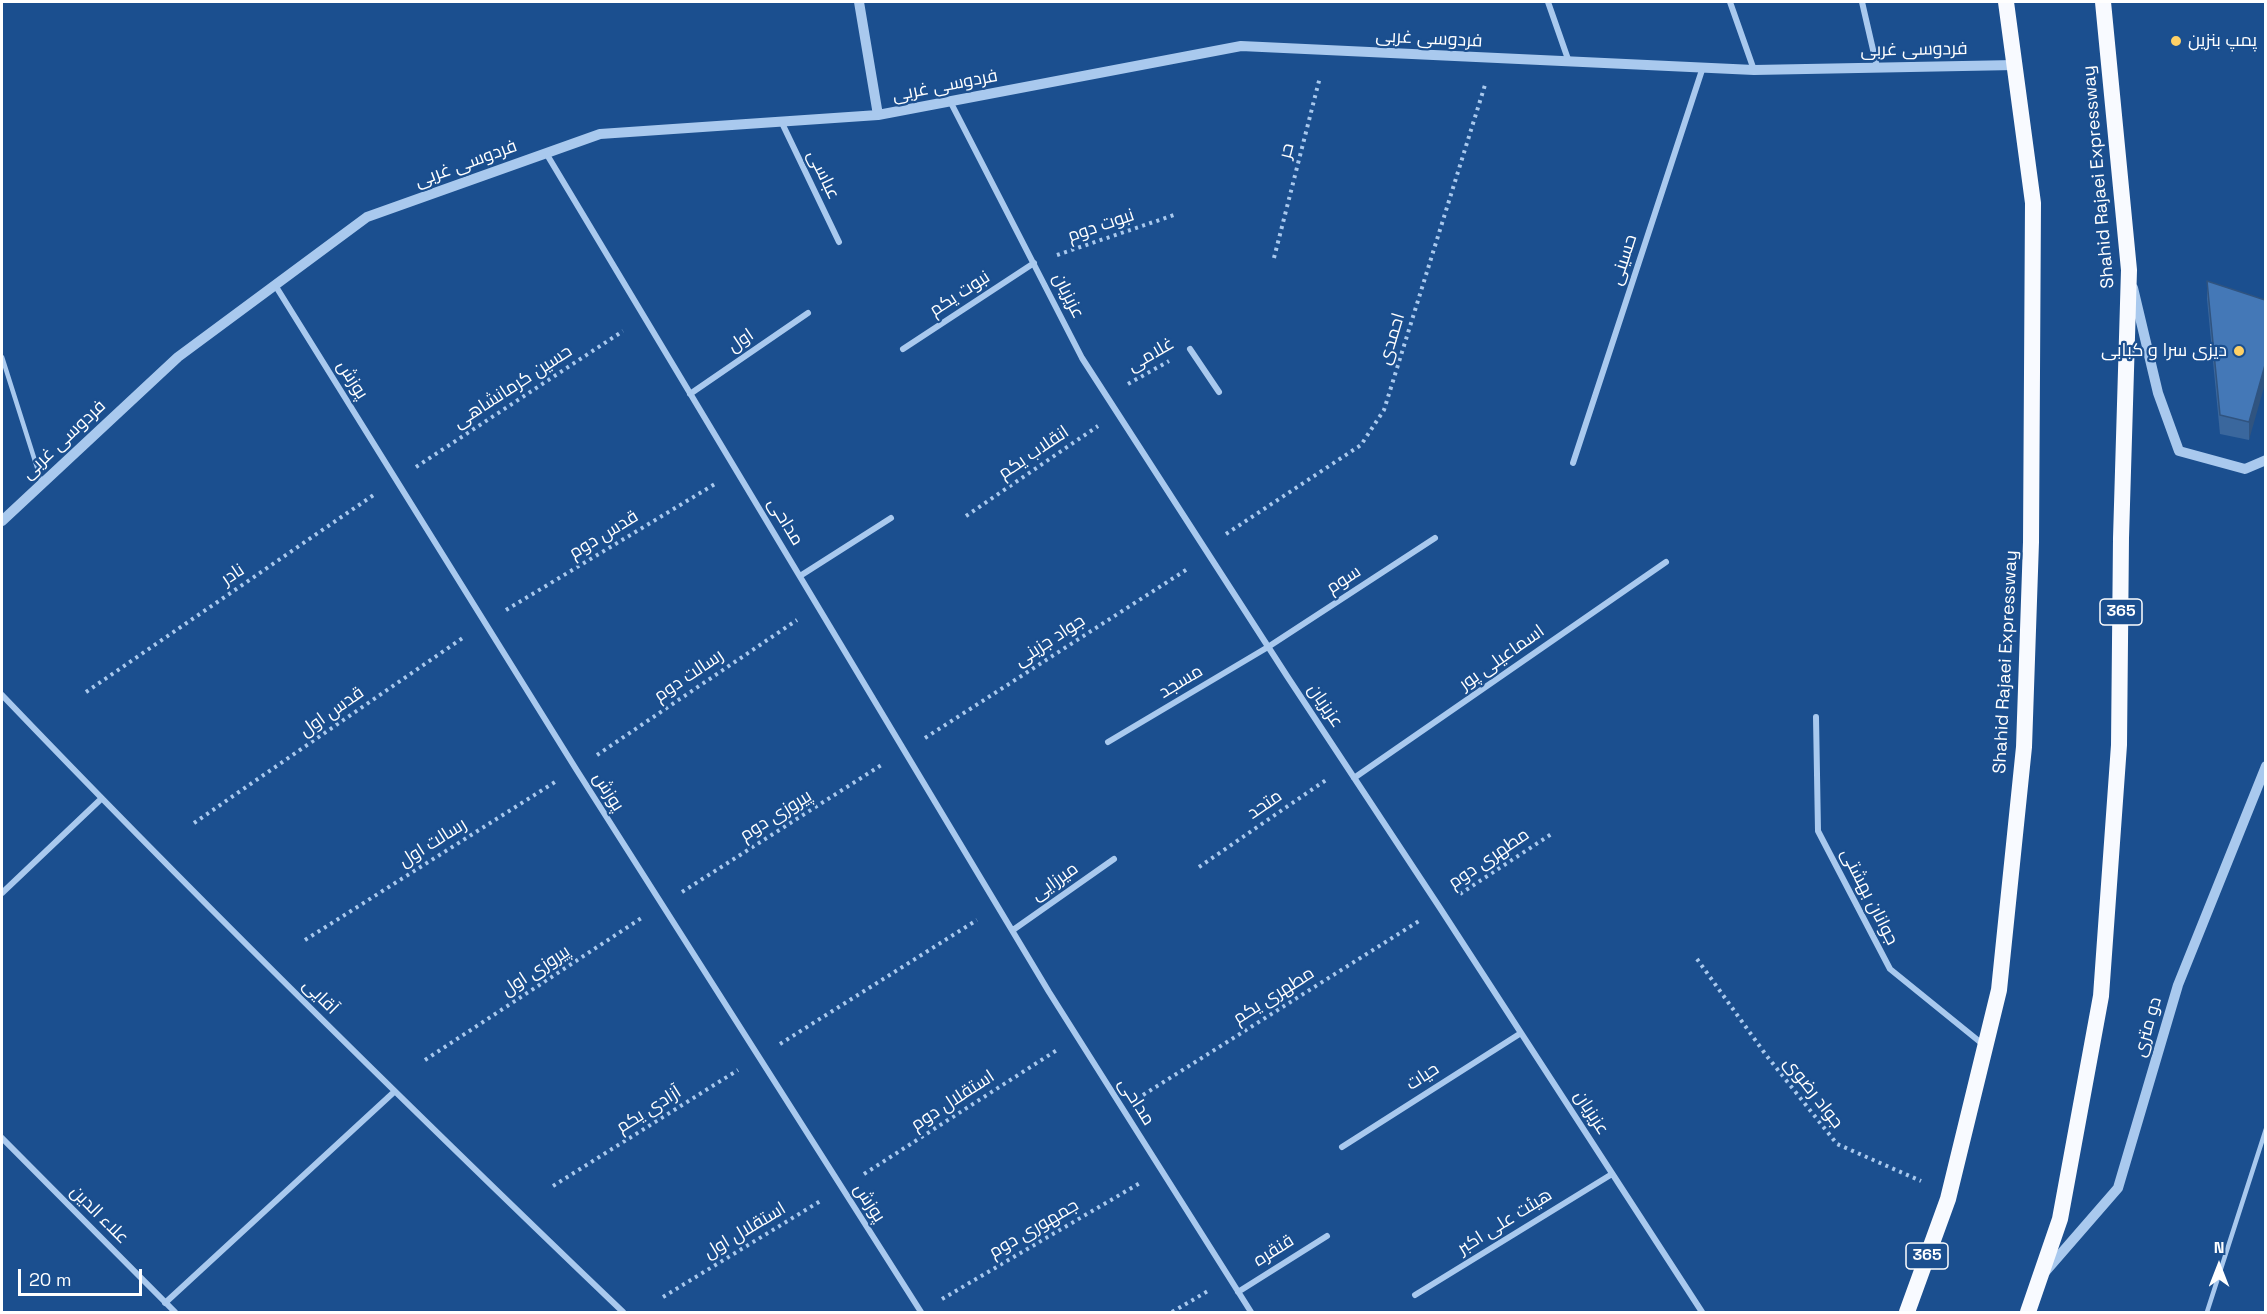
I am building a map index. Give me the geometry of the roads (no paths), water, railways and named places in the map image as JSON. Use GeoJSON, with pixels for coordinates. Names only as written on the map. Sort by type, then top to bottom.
{"type":"FeatureCollection","features":[{"type":"Feature","properties":{"kind":"highway","name":"Shahid Rajaei Expressway"},"geometry":{"type":"LineString","coordinates":[[1907,1312],[1949,1193],[1999,990],[2024,747],[2031,553],[2033,203],[2006,2]]}},
{"type":"Feature","properties":{"kind":"highway","name":"Shahid Rajaei Expressway"},"geometry":{"type":"LineString","coordinates":[[2028,1312],[2060,1219],[2101,996],[2119,745],[2121,538],[2129,270],[2103,2]]}},
{"type":"Feature","properties":{"kind":"street"},"geometry":{"type":"LineString","coordinates":[[859,2],[878,115]]}},
{"type":"Feature","properties":{"kind":"street"},"geometry":{"type":"LineString","coordinates":[[1548,2],[1569,62]]}},
{"type":"Feature","properties":{"kind":"street"},"geometry":{"type":"LineString","coordinates":[[1730,2],[1754,70]]}},
{"type":"Feature","properties":{"kind":"street"},"geometry":{"type":"LineString","coordinates":[[1862,2],[1877,67]]}},
{"type":"Feature","properties":{"kind":"street","name":"فردوسی غربی"},"geometry":{"type":"LineString","coordinates":[[2,521],[178,357],[367,217],[600,134],[878,115],[1241,46],[1754,70],[2015,65]]}},
{"type":"Feature","properties":{"kind":"street","name":"حسینی"},"geometry":{"type":"LineString","coordinates":[[1573,463],[1703,67]]}},
{"type":"Feature","properties":{"kind":"street","name":"عزیزیان"},"geometry":{"type":"LineString","coordinates":[[950,101],[1082,358],[1702,1312]]}},
{"type":"Feature","properties":{"kind":"street","name":"عباسی"},"geometry":{"type":"LineString","coordinates":[[781,121],[839,242]]}},
{"type":"Feature","properties":{"kind":"street","name":"مداحی"},"geometry":{"type":"LineString","coordinates":[[546,153],[998,907],[1251,1312]]}},
{"type":"Feature","properties":{"kind":"street","name":"نبوت یکم"},"geometry":{"type":"LineString","coordinates":[[903,349],[1034,263]]}},
{"type":"Feature","properties":{"kind":"street"},"geometry":{"type":"LineString","coordinates":[[2129,270],[2158,393],[2179,451],[2245,469],[2265,460]]}},
{"type":"Feature","properties":{"kind":"street","name":"پوزش"},"geometry":{"type":"LineString","coordinates":[[275,285],[576,769],[921,1312]]}},
{"type":"Feature","properties":{"kind":"street","name":"اول"},"geometry":{"type":"LineString","coordinates":[[690,394],[808,313]]}},
{"type":"Feature","properties":{"kind":"street"},"geometry":{"type":"LineString","coordinates":[[1190,348],[1219,392]]}},
{"type":"Feature","properties":{"kind":"street"},"geometry":{"type":"LineString","coordinates":[[800,576],[891,518]]}},
{"type":"Feature","properties":{"kind":"street","name":"سوم"},"geometry":{"type":"LineString","coordinates":[[1269,647],[1435,538]]}},
{"type":"Feature","properties":{"kind":"street","name":"اسماعیلی پور"},"geometry":{"type":"LineString","coordinates":[[1354,778],[1666,562]]}},
{"type":"Feature","properties":{"kind":"street","name":"مسجد"},"geometry":{"type":"LineString","coordinates":[[1108,742],[1269,647]]}},
{"type":"Feature","properties":{"kind":"street","name":"آقایی"},"geometry":{"type":"LineString","coordinates":[[2,695],[101,799],[394,1092],[623,1312]]}},
{"type":"Feature","properties":{"kind":"street","name":"جوانان بهشتی"},"geometry":{"type":"LineString","coordinates":[[1816,717],[1818,831],[1890,969],[1985,1046]]}},
{"type":"Feature","properties":{"kind":"street","name":"دو متری"},"geometry":{"type":"LineString","coordinates":[[2039,1279],[2118,1188],[2178,986],[2265,766]]}},
{"type":"Feature","properties":{"kind":"street"},"geometry":{"type":"LineString","coordinates":[[2,893],[101,799]]}},
{"type":"Feature","properties":{"kind":"street","name":"میرزایی"},"geometry":{"type":"LineString","coordinates":[[1012,930],[1114,859]]}},
{"type":"Feature","properties":{"kind":"street","name":"حیات"},"geometry":{"type":"LineString","coordinates":[[1342,1147],[1521,1033]]}},
{"type":"Feature","properties":{"kind":"street"},"geometry":{"type":"LineString","coordinates":[[165,1303],[394,1092]]}},
{"type":"Feature","properties":{"kind":"street","name":"علاء الدین"},"geometry":{"type":"LineString","coordinates":[[2,1138],[175,1312]]}},
{"type":"Feature","properties":{"kind":"street","name":"هیئت علی اکبر"},"geometry":{"type":"LineString","coordinates":[[1415,1295],[1612,1174]]}},
{"type":"Feature","properties":{"kind":"street","name":"قنقره"},"geometry":{"type":"LineString","coordinates":[[1238,1292],[1327,1236]]}},
{"type":"Feature","properties":{"kind":"lane"},"geometry":{"type":"LineString","coordinates":[[2,357],[42,483]]}},
{"type":"Feature","properties":{"kind":"lane"},"geometry":{"type":"LineString","coordinates":[[2207,1312],[2265,1129]]}},
{"type":"Feature","properties":{"kind":"place","name":"پمپ بنزین"},"geometry":{"type":"Point","coordinates":[2176,41]}},
{"type":"Feature","properties":{"kind":"place","name":"دیزی سرا و کبابی"},"geometry":{"type":"Point","coordinates":[2239,351]}}]}
